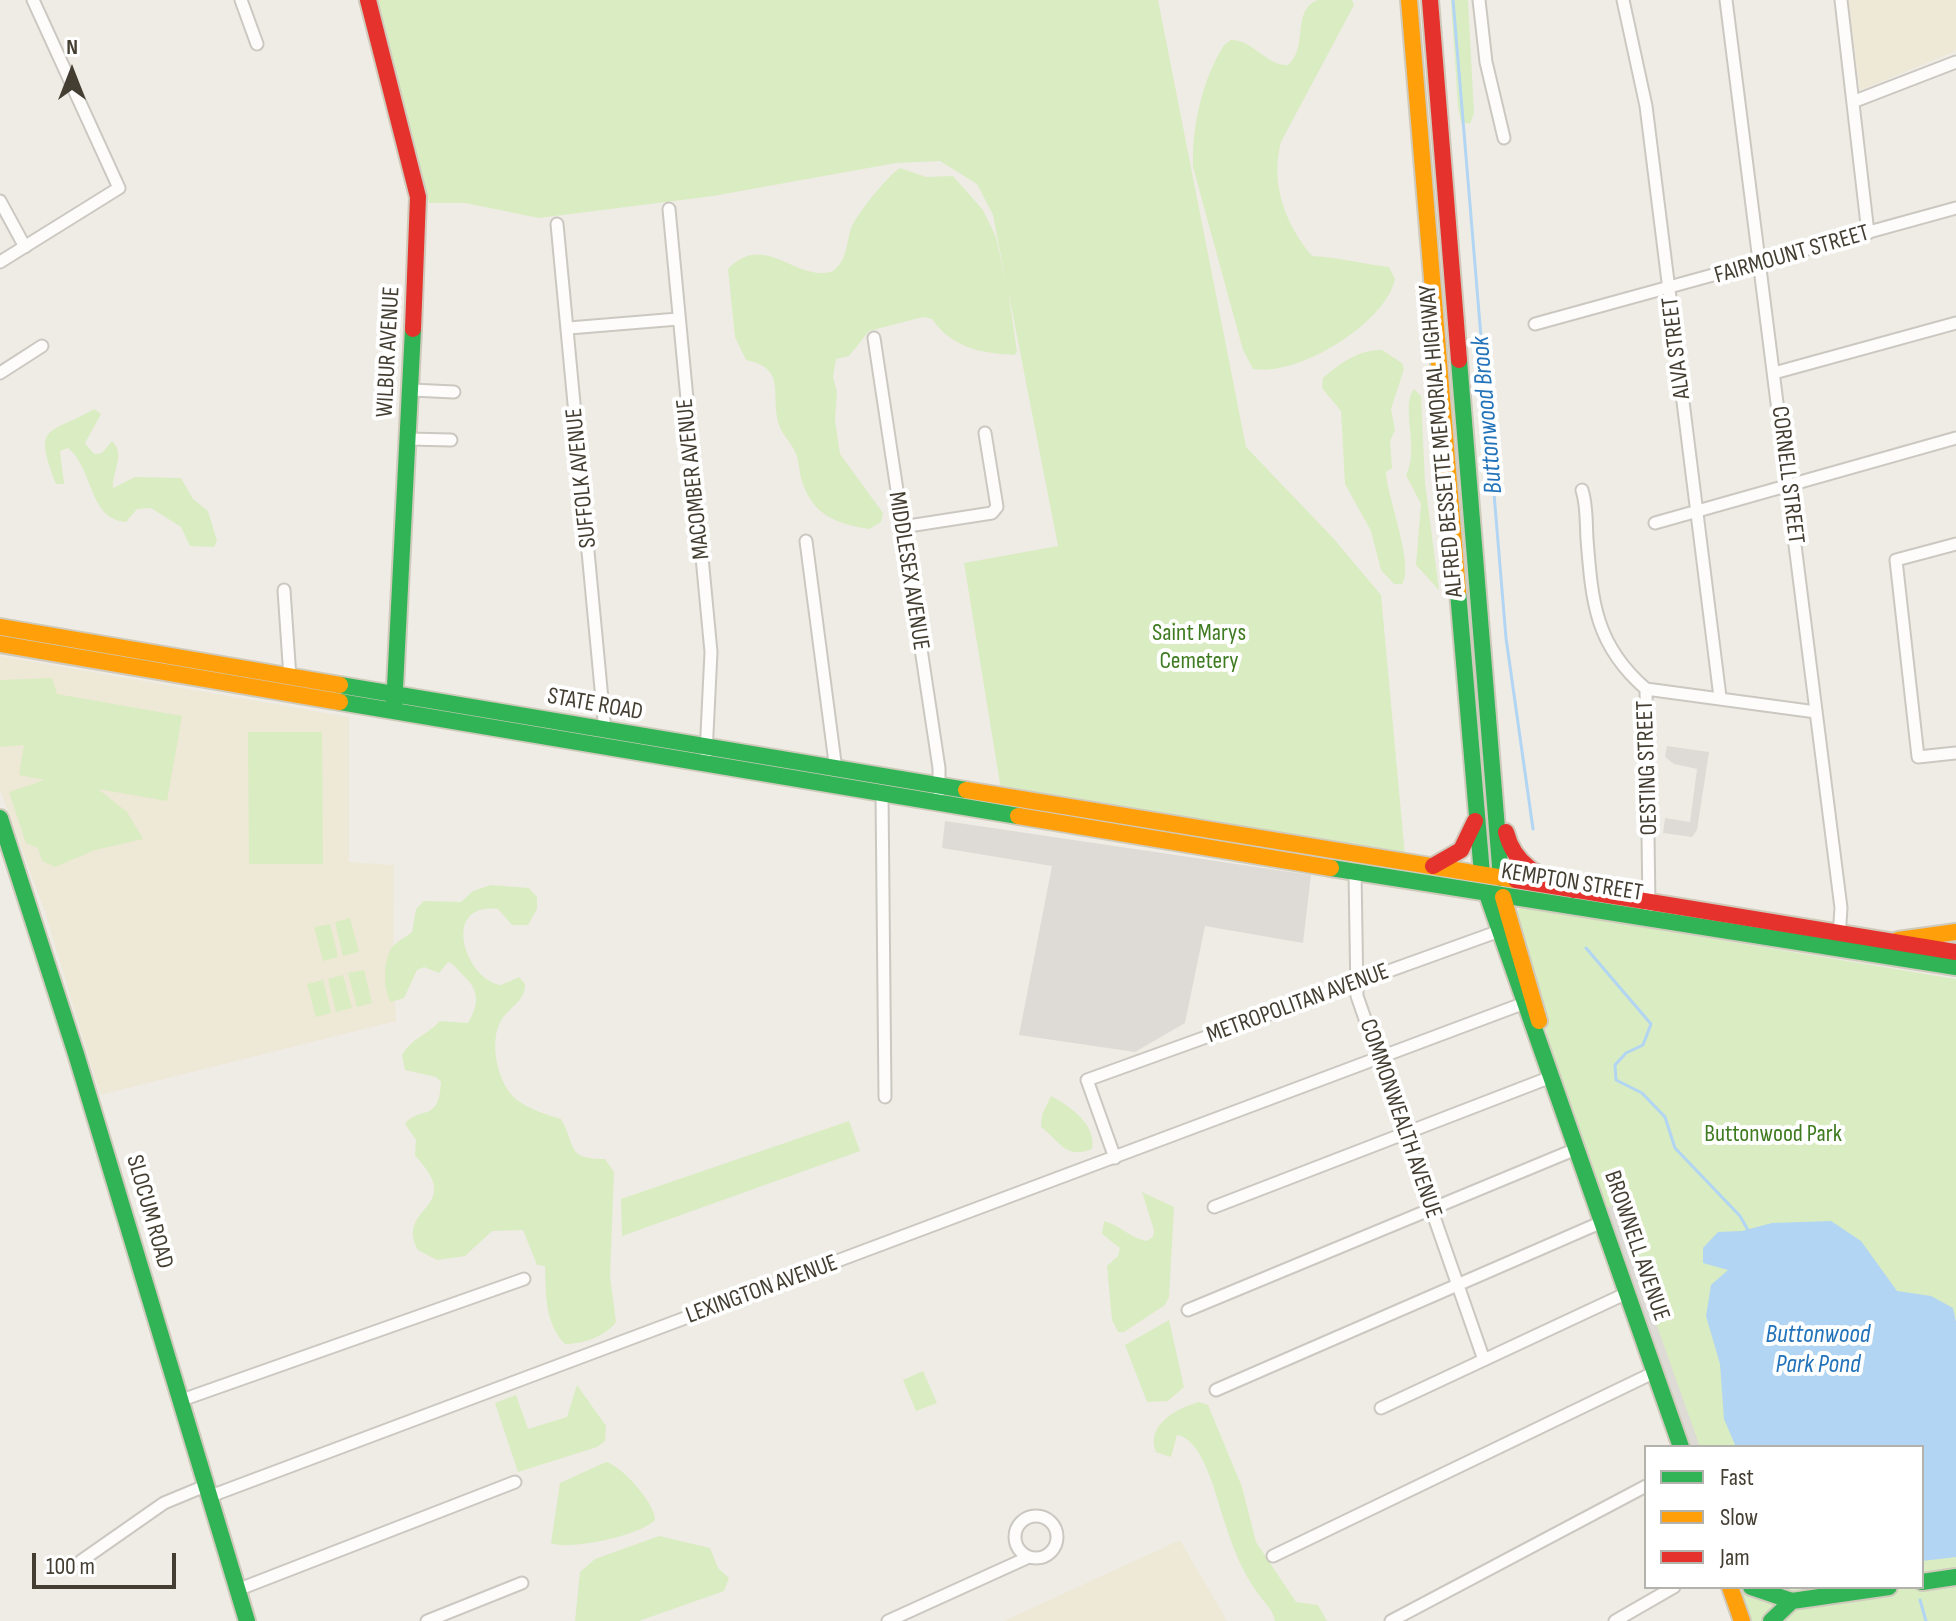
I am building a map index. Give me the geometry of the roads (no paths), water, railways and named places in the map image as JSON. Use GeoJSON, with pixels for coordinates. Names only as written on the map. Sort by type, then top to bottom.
{"type":"FeatureCollection","features":[{"type":"Feature","properties":{"kind":"main road","name":"WILBUR AVENUE"},"geometry":{"type":"LineString","coordinates":[[368,0],[418,197],[412,390],[395,704]]}},
{"type":"Feature","properties":{"kind":"main road","name":"ALFRED BESSETTE MEMORIAL HIGHWAY"},"geometry":{"type":"LineString","coordinates":[[1409,0],[1475,821],[1482,874]]}},
{"type":"Feature","properties":{"kind":"main road","name":"ALFRED BESSETTE MEMORIAL HIGHWAY"},"geometry":{"type":"LineString","coordinates":[[1430,0],[1501,878]]}},
{"type":"Feature","properties":{"kind":"main road","name":"STATE ROAD"},"geometry":{"type":"LineString","coordinates":[[0,627],[290,678],[395,704],[605,731],[705,757],[836,770],[939,796],[1181,844]]}},
{"type":"Feature","properties":{"kind":"main road","name":"STATE ROAD"},"geometry":{"type":"LineString","coordinates":[[0,644],[395,704],[705,757],[882,794],[939,796],[1183,827]]}},
{"type":"Feature","properties":{"kind":"main road"},"geometry":{"type":"LineString","coordinates":[[1489,720],[1502,780],[1509,849],[1524,869],[1574,890]]}},
{"type":"Feature","properties":{"kind":"main road","name":"SLOCUM ROAD"},"geometry":{"type":"LineString","coordinates":[[0,818],[76,1054],[247,1621]]}},
{"type":"Feature","properties":{"kind":"main road"},"geometry":{"type":"LineString","coordinates":[[1433,866],[1461,850],[1475,821]]}},
{"type":"Feature","properties":{"kind":"main road"},"geometry":{"type":"LineString","coordinates":[[1181,844],[1183,827]]}},
{"type":"Feature","properties":{"kind":"main road","name":"KEMPTON STREET"},"geometry":{"type":"LineString","coordinates":[[1183,827],[1650,902],[1838,941],[1890,941],[1936,956],[1956,967]]}},
{"type":"Feature","properties":{"kind":"main road","name":"KEMPTON STREET"},"geometry":{"type":"LineString","coordinates":[[1181,844],[1647,919],[1838,941],[1936,956],[1956,952]]}},
{"type":"Feature","properties":{"kind":"main road","name":"BROWNELL AVENUE"},"geometry":{"type":"LineString","coordinates":[[1482,874],[1495,895],[1548,1069],[1680,1445]]}},
{"type":"Feature","properties":{"kind":"main road","name":"BROWNELL AVENUE"},"geometry":{"type":"LineString","coordinates":[[1495,895],[1501,878]]}},
{"type":"Feature","properties":{"kind":"main road"},"geometry":{"type":"LineString","coordinates":[[1890,941],[1956,932]]}},
{"type":"Feature","properties":{"kind":"main road"},"geometry":{"type":"LineString","coordinates":[[1924,1582],[1956,1577]]}},
{"type":"Feature","properties":{"kind":"main road"},"geometry":{"type":"LineString","coordinates":[[1731,1589],[1742,1621]]}},
{"type":"Feature","properties":{"kind":"main road"},"geometry":{"type":"LineString","coordinates":[[1757,1589],[1792,1601],[1875,1589]]}},
{"type":"Feature","properties":{"kind":"main road"},"geometry":{"type":"LineString","coordinates":[[1771,1621],[1792,1601]]}},
{"type":"Feature","properties":{"kind":"street"},"geometry":{"type":"LineString","coordinates":[[0,262],[119,188],[33,0]]}},
{"type":"Feature","properties":{"kind":"street"},"geometry":{"type":"LineString","coordinates":[[241,0],[257,44]]}},
{"type":"Feature","properties":{"kind":"street"},"geometry":{"type":"LineString","coordinates":[[1479,0],[1486,62],[1504,138]]}},
{"type":"Feature","properties":{"kind":"street","name":"ALVA STREET"},"geometry":{"type":"LineString","coordinates":[[1623,0],[1646,106],[1720,697]]}},
{"type":"Feature","properties":{"kind":"street","name":"CORNELL STREET"},"geometry":{"type":"LineString","coordinates":[[1726,0],[1841,908],[1838,941]]}},
{"type":"Feature","properties":{"kind":"street"},"geometry":{"type":"LineString","coordinates":[[1841,0],[1868,233]]}},
{"type":"Feature","properties":{"kind":"street"},"geometry":{"type":"LineString","coordinates":[[1855,101],[1956,62]]}},
{"type":"Feature","properties":{"kind":"street"},"geometry":{"type":"LineString","coordinates":[[0,201],[25,247]]}},
{"type":"Feature","properties":{"kind":"street","name":"FAIRMOUNT STREET"},"geometry":{"type":"LineString","coordinates":[[1535,324],[1670,290],[1956,208]]}},
{"type":"Feature","properties":{"kind":"street","name":"MACOMBER AVENUE"},"geometry":{"type":"LineString","coordinates":[[669,209],[711,652],[705,757]]}},
{"type":"Feature","properties":{"kind":"street","name":"SUFFOLK AVENUE"},"geometry":{"type":"LineString","coordinates":[[557,224],[605,731]]}},
{"type":"Feature","properties":{"kind":"street"},"geometry":{"type":"LineString","coordinates":[[569,328],[678,319]]}},
{"type":"Feature","properties":{"kind":"street"},"geometry":{"type":"LineString","coordinates":[[1774,373],[1956,323]]}},
{"type":"Feature","properties":{"kind":"street","name":"MIDDLESEX AVENUE"},"geometry":{"type":"LineString","coordinates":[[874,338],[939,796]]}},
{"type":"Feature","properties":{"kind":"street"},"geometry":{"type":"LineString","coordinates":[[0,373],[42,346]]}},
{"type":"Feature","properties":{"kind":"street"},"geometry":{"type":"LineString","coordinates":[[412,390],[454,392]]}},
{"type":"Feature","properties":{"kind":"street"},"geometry":{"type":"LineString","coordinates":[[902,527],[992,513],[999,498],[985,433]]}},
{"type":"Feature","properties":{"kind":"street"},"geometry":{"type":"LineString","coordinates":[[1655,523],[1956,438]]}},
{"type":"Feature","properties":{"kind":"street"},"geometry":{"type":"LineString","coordinates":[[409,439],[451,440]]}},
{"type":"Feature","properties":{"kind":"street","name":"OESTING STREET"},"geometry":{"type":"LineString","coordinates":[[1582,490],[1591,582],[1600,627],[1618,663],[1646,689],[1650,902],[1647,919]]}},
{"type":"Feature","properties":{"kind":"street"},"geometry":{"type":"LineString","coordinates":[[806,541],[836,770]]}},
{"type":"Feature","properties":{"kind":"street"},"geometry":{"type":"LineString","coordinates":[[1956,544],[1896,560],[1918,757],[1956,753]]}},
{"type":"Feature","properties":{"kind":"street"},"geometry":{"type":"LineString","coordinates":[[284,590],[290,678]]}},
{"type":"Feature","properties":{"kind":"street"},"geometry":{"type":"LineString","coordinates":[[1646,689],[1816,712]]}},
{"type":"Feature","properties":{"kind":"street"},"geometry":{"type":"LineString","coordinates":[[882,794],[885,1097]]}},
{"type":"Feature","properties":{"kind":"street","name":"COMMONWEALTH AVENUE"},"geometry":{"type":"LineString","coordinates":[[1355,872],[1357,996],[1484,1360]]}},
{"type":"Feature","properties":{"kind":"street","name":"METROPOLITAN AVENUE"},"geometry":{"type":"LineString","coordinates":[[1115,1158],[1087,1080],[1503,929]]}},
{"type":"Feature","properties":{"kind":"street","name":"LEXINGTON AVENUE"},"geometry":{"type":"LineString","coordinates":[[81,1561],[164,1503],[206,1491],[1115,1158],[1528,1002]]}},
{"type":"Feature","properties":{"kind":"street"},"geometry":{"type":"LineString","coordinates":[[1214,1207],[1405,1133],[1548,1069]]}},
{"type":"Feature","properties":{"kind":"street"},"geometry":{"type":"LineString","coordinates":[[1188,1310],[1576,1149]]}},
{"type":"Feature","properties":{"kind":"street"},"geometry":{"type":"LineString","coordinates":[[1216,1390],[1602,1222]]}},
{"type":"Feature","properties":{"kind":"street"},"geometry":{"type":"LineString","coordinates":[[179,1401],[524,1279]]}},
{"type":"Feature","properties":{"kind":"street"},"geometry":{"type":"LineString","coordinates":[[1381,1408],[1627,1293]]}},
{"type":"Feature","properties":{"kind":"street"},"geometry":{"type":"LineString","coordinates":[[1273,1556],[1655,1372]]}},
{"type":"Feature","properties":{"kind":"street"},"geometry":{"type":"LineString","coordinates":[[237,1590],[515,1482]]}},
{"type":"Feature","properties":{"kind":"street"},"geometry":{"type":"LineString","coordinates":[[1391,1621],[1644,1487]]}},
{"type":"Feature","properties":{"kind":"street"},"geometry":{"type":"LineString","coordinates":[[888,1621],[1029,1557]]}},
{"type":"Feature","properties":{"kind":"street"},"geometry":{"type":"LineString","coordinates":[[427,1621],[522,1583]]}},
{"type":"Feature","properties":{"kind":"street"},"geometry":{"type":"LineString","coordinates":[[1615,1621],[1671,1589]]}},
{"type":"Feature","properties":{"kind":"water","name":"Buttonwood Park Pond"},"geometry":{"type":"Polygon","coordinates":[[[1831,1221],[1861,1241],[1897,1291],[1931,1296],[1953,1308],[1956,1322],[1956,1557],[1924,1561],[1924,1445],[1735,1445],[1724,1419],[1720,1364],[1706,1316],[1711,1285],[1728,1270],[1703,1263],[1703,1248],[1718,1232],[1742,1231],[1772,1223],[1831,1221]]]}},
{"type":"Feature","properties":{"kind":"waterway","name":"Buttonwood Brook"},"geometry":{"type":"LineString","coordinates":[[1453,0],[1506,638],[1533,829]]}},
{"type":"Feature","properties":{"kind":"waterway","name":"Buttonwood Brook"},"geometry":{"type":"LineString","coordinates":[[1586,948],[1651,1024],[1643,1045],[1626,1053],[1615,1065],[1616,1080],[1642,1093],[1665,1117],[1675,1148],[1740,1216],[1749,1232]]}},
{"type":"Feature","properties":{"kind":"waterway","name":"Buttonwood Brook"},"geometry":{"type":"LineString","coordinates":[[1920,1600],[1926,1621]]}},
{"type":"Feature","properties":{"kind":"park label","name":"Saint Marys Cemetery"},"geometry":{"type":"Point","coordinates":[1199,648]}},
{"type":"Feature","properties":{"kind":"park label","name":"Buttonwood Park"},"geometry":{"type":"Point","coordinates":[1773,1135]}}]}
